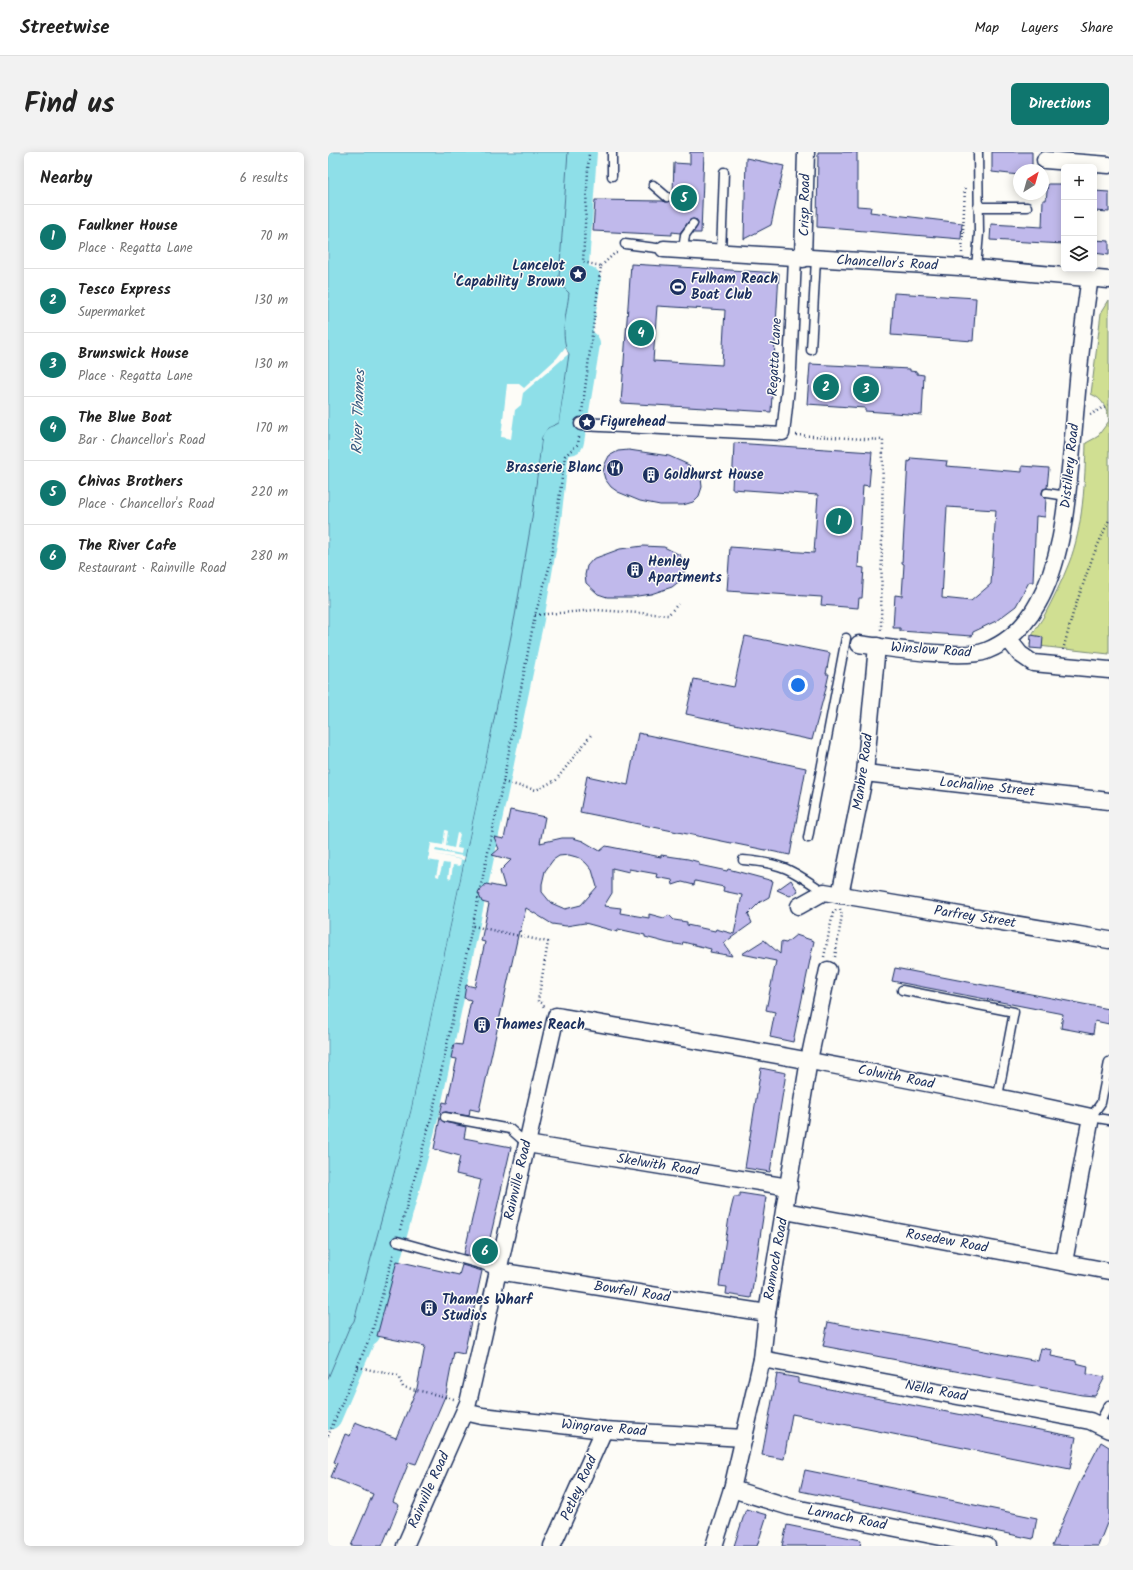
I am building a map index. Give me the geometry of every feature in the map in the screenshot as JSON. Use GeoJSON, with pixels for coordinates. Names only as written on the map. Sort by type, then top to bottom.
{"type":"FeatureCollection","features":[{"type":"Feature","properties":{"kind":"street","name":"Crisp Road"},"geometry":{"type":"LineString","coordinates":[[805,259],[806,152]]}},
{"type":"Feature","properties":{"kind":"street"},"geometry":{"type":"LineString","coordinates":[[1045,160],[1109,165]]}},
{"type":"Feature","properties":{"kind":"street","name":"Chancellor's Road"},"geometry":{"type":"LineString","coordinates":[[664,249],[805,259],[969,268],[1109,280]]}},
{"type":"Feature","properties":{"kind":"street","name":"Regatta Lane"},"geometry":{"type":"LineString","coordinates":[[783,434],[805,259]]}},
{"type":"Feature","properties":{"kind":"street","name":"Distillery Road"},"geometry":{"type":"LineString","coordinates":[[1009,640],[1025,623],[1038,603],[1049,580],[1059,541],[1067,496],[1090,278]]}},
{"type":"Feature","properties":{"kind":"street"},"geometry":{"type":"LineString","coordinates":[[581,424],[783,434]]}},
{"type":"Feature","properties":{"kind":"street"},"geometry":{"type":"LineString","coordinates":[[1009,640],[1020,654],[1033,663],[1061,664],[1109,670]]}},
{"type":"Feature","properties":{"kind":"street","name":"Winslow Road"},"geometry":{"type":"LineString","coordinates":[[853,641],[879,646],[955,654],[972,654],[985,651],[1009,640]]}},
{"type":"Feature","properties":{"kind":"street","name":"Manbre Road"},"geometry":{"type":"LineString","coordinates":[[840,895],[866,773],[879,646]]}},
{"type":"Feature","properties":{"kind":"street","name":"Lochaline Street"},"geometry":{"type":"LineString","coordinates":[[866,773],[1109,801]]}},
{"type":"Feature","properties":{"kind":"street"},"geometry":{"type":"LineString","coordinates":[[799,906],[824,892]]}},
{"type":"Feature","properties":{"kind":"street","name":"Parfrey Street"},"geometry":{"type":"LineString","coordinates":[[824,892],[1109,940]]}},
{"type":"Feature","properties":{"kind":"street","name":"Rannoch Road"},"geometry":{"type":"LineString","coordinates":[[714,1546],[732,1490],[762,1359],[767,1313],[809,1060],[828,970]]}},
{"type":"Feature","properties":{"kind":"street","name":"Colwith Road"},"geometry":{"type":"LineString","coordinates":[[550,1013],[998,1096],[1091,1117]]}},
{"type":"Feature","properties":{"kind":"street","name":"Rainville Road"},"geometry":{"type":"LineString","coordinates":[[405,1546],[468,1403],[527,1144],[550,1013]]}},
{"type":"Feature","properties":{"kind":"street"},"geometry":{"type":"LineString","coordinates":[[1064,1262],[1091,1117]]}},
{"type":"Feature","properties":{"kind":"street","name":"Skelwith Road"},"geometry":{"type":"LineString","coordinates":[[527,1144],[789,1187]]}},
{"type":"Feature","properties":{"kind":"street","name":"Rosedew Road"},"geometry":{"type":"LineString","coordinates":[[785,1211],[1109,1271]]}},
{"type":"Feature","properties":{"kind":"street","name":"Bowfell Road"},"geometry":{"type":"LineString","coordinates":[[497,1271],[767,1313]]}},
{"type":"Feature","properties":{"kind":"street","name":"Nella Road"},"geometry":{"type":"LineString","coordinates":[[762,1359],[1090,1420],[1104,1428]]}},
{"type":"Feature","properties":{"kind":"street","name":"Wingrave Road"},"geometry":{"type":"LineString","coordinates":[[465,1412],[482,1416],[604,1430],[744,1438]]}},
{"type":"Feature","properties":{"kind":"street","name":"Petley Road"},"geometry":{"type":"LineString","coordinates":[[552,1546],[604,1430]]}},
{"type":"Feature","properties":{"kind":"street","name":"Larnach Road"},"geometry":{"type":"LineString","coordinates":[[732,1490],[790,1507],[986,1546]]}},
{"type":"Feature","properties":{"kind":"lane"},"geometry":{"type":"LineString","coordinates":[[612,152],[612,176]]}},
{"type":"Feature","properties":{"kind":"lane"},"geometry":{"type":"LineString","coordinates":[[969,268],[979,233],[978,152]]}},
{"type":"Feature","properties":{"kind":"lane"},"geometry":{"type":"LineString","coordinates":[[721,252],[724,172]]}},
{"type":"Feature","properties":{"kind":"lane"},"geometry":{"type":"LineString","coordinates":[[653,185],[668,197]]}},
{"type":"Feature","properties":{"kind":"lane"},"geometry":{"type":"LineString","coordinates":[[978,207],[1027,207]]}},
{"type":"Feature","properties":{"kind":"lane"},"geometry":{"type":"LineString","coordinates":[[683,250],[685,235],[693,224]]}},
{"type":"Feature","properties":{"kind":"lane"},"geometry":{"type":"LineString","coordinates":[[625,244],[664,249]]}},
{"type":"Feature","properties":{"kind":"lane"},"geometry":{"type":"LineString","coordinates":[[805,259],[811,350]]}},
{"type":"Feature","properties":{"kind":"lane"},"geometry":{"type":"LineString","coordinates":[[1047,493],[1067,496]]}},
{"type":"Feature","properties":{"kind":"lane"},"geometry":{"type":"LineString","coordinates":[[808,838],[853,641]]}},
{"type":"Feature","properties":{"kind":"lane"},"geometry":{"type":"LineString","coordinates":[[743,860],[767,862],[792,869],[824,892]]}},
{"type":"Feature","properties":{"kind":"lane"},"geometry":{"type":"LineString","coordinates":[[902,990],[1014,1012],[998,1096]]}},
{"type":"Feature","properties":{"kind":"lane"},"geometry":{"type":"LineString","coordinates":[[1109,1062],[1101,1102],[1091,1117],[1109,1120]]}},
{"type":"Feature","properties":{"kind":"lane"},"geometry":{"type":"LineString","coordinates":[[445,1118],[510,1129],[527,1144]]}},
{"type":"Feature","properties":{"kind":"lane"},"geometry":{"type":"LineString","coordinates":[[397,1241],[484,1265],[497,1271]]}},
{"type":"Feature","properties":{"kind":"lane"},"geometry":{"type":"LineString","coordinates":[[1104,1428],[1109,1405]]}},
{"type":"Feature","properties":{"kind":"path"},"geometry":{"type":"LineString","coordinates":[[328,1436],[372,1332],[432,1115],[503,782],[535,615],[550,565],[565,456],[578,444],[588,351],[600,266],[583,262],[589,152]]}},
{"type":"Feature","properties":{"kind":"path"},"geometry":{"type":"LineString","coordinates":[[966,183],[969,268]]}},
{"type":"Feature","properties":{"kind":"path"},"geometry":{"type":"LineString","coordinates":[[1075,414],[1090,416],[1109,404]]}},
{"type":"Feature","properties":{"kind":"path"},"geometry":{"type":"LineString","coordinates":[[783,434],[883,440],[879,646]]}},
{"type":"Feature","properties":{"kind":"path"},"geometry":{"type":"LineString","coordinates":[[1061,664],[1064,646],[1073,613],[1093,556],[1109,520]]}},
{"type":"Feature","properties":{"kind":"path"},"geometry":{"type":"LineString","coordinates":[[535,615],[596,610],[668,615],[678,604]]}},
{"type":"Feature","properties":{"kind":"path"},"geometry":{"type":"LineString","coordinates":[[503,782],[536,790],[556,780],[591,735]]}},
{"type":"Feature","properties":{"kind":"path"},"geometry":{"type":"LineString","coordinates":[[839,907],[842,915],[834,966],[828,970],[823,964],[833,913],[839,907]]}},
{"type":"Feature","properties":{"kind":"path"},"geometry":{"type":"LineString","coordinates":[[473,926],[548,942],[538,1001],[550,1013]]}},
{"type":"Feature","properties":{"kind":"path"},"geometry":{"type":"LineString","coordinates":[[358,1367],[398,1376],[403,1387],[442,1396]]}},
{"type":"Feature","properties":{"kind":"green space"},"geometry":{"type":"Polygon","coordinates":[[[1109,300],[1109,421],[1104,404],[1099,398],[1091,394],[1101,313],[1109,300]]]}},
{"type":"Feature","properties":{"kind":"green space"},"geometry":{"type":"Polygon","coordinates":[[[1109,421],[1109,654],[1030,645],[1033,634],[1044,616],[1060,583],[1074,549],[1082,504],[1086,443],[1097,437],[1109,421]]]}},
{"type":"Feature","properties":{"kind":"water","name":"River Thames"},"geometry":{"type":"Polygon","coordinates":[[[328,152],[583,152],[574,278],[587,280],[579,329],[580,343],[586,344],[570,441],[556,440],[547,520],[530,619],[425,1114],[367,1332],[363,1334],[328,1416],[328,152]]]}},
{"type":"Feature","properties":{"kind":"pier"},"geometry":{"type":"Polygon","coordinates":[[[579,329],[580,344],[523,393],[521,405],[515,410],[511,439],[501,437],[507,384],[519,384],[524,388],[557,358],[579,329]]]}},
{"type":"Feature","properties":{"kind":"pier"},"geometry":{"type":"Polygon","coordinates":[[[445,830],[448,831],[446,846],[454,848],[457,833],[460,834],[457,848],[462,849],[461,854],[436,849],[435,851],[479,859],[478,863],[435,854],[461,860],[460,866],[453,865],[451,879],[448,878],[450,864],[443,863],[439,877],[436,876],[439,862],[428,860],[431,843],[443,845],[445,830]]]}},
{"type":"Feature","properties":{"kind":"building"},"geometry":{"type":"Polygon","coordinates":[[[690,152],[704,152],[701,233],[693,233],[698,224],[697,220],[693,219],[689,221],[680,233],[672,232],[672,235],[593,231],[595,200],[671,201],[671,193],[673,192],[674,163],[690,164],[690,152]]]}},
{"type":"Feature","properties":{"kind":"building"},"geometry":{"type":"Polygon","coordinates":[[[818,152],[857,152],[857,206],[871,207],[870,212],[962,223],[961,239],[817,227],[818,152]]]}},
{"type":"Feature","properties":{"kind":"building"},"geometry":{"type":"Polygon","coordinates":[[[992,152],[1032,152],[1032,164],[1013,164],[1013,174],[992,172],[992,152]]]}},
{"type":"Feature","properties":{"kind":"building"},"geometry":{"type":"Polygon","coordinates":[[[746,158],[784,166],[771,225],[744,239],[746,158]]]}},
{"type":"Feature","properties":{"kind":"building"},"geometry":{"type":"Polygon","coordinates":[[[1049,184],[1061,184],[1061,244],[990,240],[991,224],[1042,227],[1043,200],[1049,200],[1049,184]]]}},
{"type":"Feature","properties":{"kind":"building"},"geometry":{"type":"Polygon","coordinates":[[[1097,191],[1109,192],[1109,212],[1097,211],[1097,191]]]}},
{"type":"Feature","properties":{"kind":"building"},"geometry":{"type":"Polygon","coordinates":[[[1097,240],[1109,241],[1109,255],[1097,253],[1097,240]]]}},
{"type":"Feature","properties":{"kind":"building"},"geometry":{"type":"Polygon","coordinates":[[[631,264],[779,273],[771,412],[621,403],[631,264]],[[657,306],[653,361],[722,365],[725,310],[657,306]]]}},
{"type":"Feature","properties":{"kind":"building"},"geometry":{"type":"Polygon","coordinates":[[[894,293],[976,298],[973,341],[891,335],[894,293]]]}},
{"type":"Feature","properties":{"kind":"building"},"geometry":{"type":"Polygon","coordinates":[[[810,364],[910,369],[910,371],[917,372],[917,374],[924,375],[922,415],[865,411],[865,408],[807,404],[810,364]]]}},
{"type":"Feature","properties":{"kind":"building"},"geometry":{"type":"Polygon","coordinates":[[[734,443],[872,452],[869,486],[863,485],[858,567],[864,568],[862,598],[859,598],[858,608],[821,605],[822,597],[727,591],[730,547],[814,553],[818,495],[732,489],[734,443]]]}},
{"type":"Feature","properties":{"kind":"building","name":"Goldhurst House"},"geometry":{"type":"Polygon","coordinates":[[[629,450],[669,456],[689,465],[701,478],[702,487],[699,496],[693,502],[683,505],[660,505],[640,501],[618,492],[611,487],[605,479],[603,472],[605,464],[609,456],[618,451],[629,450]]]}},
{"type":"Feature","properties":{"kind":"building"},"geometry":{"type":"Polygon","coordinates":[[[911,458],[947,461],[946,466],[1022,472],[1022,466],[1049,468],[1047,488],[1043,489],[1042,493],[1043,497],[1046,498],[1045,517],[1036,516],[1033,582],[1029,582],[1016,606],[996,621],[973,632],[972,636],[900,631],[900,628],[893,628],[895,595],[902,596],[904,564],[902,563],[908,461],[910,462],[911,458]],[[947,507],[942,598],[971,601],[991,584],[996,510],[947,507]]]}},
{"type":"Feature","properties":{"kind":"building","name":"Henley Apartments"},"geometry":{"type":"Polygon","coordinates":[[[643,546],[664,547],[680,555],[684,564],[684,573],[681,580],[672,587],[651,594],[631,597],[607,597],[598,594],[586,583],[585,575],[587,566],[593,559],[620,549],[643,546]]]}},
{"type":"Feature","properties":{"kind":"building"},"geometry":{"type":"Polygon","coordinates":[[[1031,635],[1043,637],[1042,649],[1030,648],[1031,635]]]}},
{"type":"Feature","properties":{"kind":"building"},"geometry":{"type":"Polygon","coordinates":[[[745,636],[830,653],[826,674],[829,674],[812,740],[686,714],[694,679],[734,687],[745,636]]]}},
{"type":"Feature","properties":{"kind":"building"},"geometry":{"type":"Polygon","coordinates":[[[638,733],[806,768],[790,855],[580,812],[587,776],[628,785],[638,733]]]}},
{"type":"Feature","properties":{"kind":"building"},"geometry":{"type":"Polygon","coordinates":[[[510,810],[545,817],[540,843],[562,838],[573,838],[583,841],[600,851],[606,846],[661,857],[661,855],[688,859],[699,862],[699,865],[727,871],[728,869],[773,881],[769,897],[760,902],[748,914],[752,923],[724,943],[732,956],[710,952],[711,949],[683,942],[682,945],[668,943],[645,937],[645,935],[618,929],[618,932],[585,923],[566,926],[552,924],[526,908],[520,932],[519,931],[479,1111],[470,1109],[469,1116],[446,1112],[440,1114],[443,1102],[447,1103],[457,1059],[451,1058],[454,1044],[462,1045],[471,1000],[464,998],[466,985],[475,987],[485,942],[481,941],[489,904],[482,902],[478,893],[486,884],[505,888],[500,871],[511,860],[492,855],[499,849],[494,837],[504,839],[510,810]],[[569,855],[559,856],[553,860],[545,871],[542,884],[542,892],[551,903],[565,909],[581,905],[597,887],[592,870],[586,863],[580,858],[569,855]],[[612,868],[612,893],[604,906],[621,908],[620,913],[649,918],[649,914],[664,918],[669,915],[674,920],[687,922],[687,925],[715,931],[716,929],[734,934],[742,895],[723,891],[724,887],[695,881],[694,885],[682,882],[673,885],[672,880],[656,877],[657,874],[629,869],[629,872],[612,868]]]}},
{"type":"Feature","properties":{"kind":"building"},"geometry":{"type":"Polygon","coordinates":[[[791,880],[798,891],[790,896],[777,890],[791,880]]]}},
{"type":"Feature","properties":{"kind":"building"},"geometry":{"type":"Polygon","coordinates":[[[796,935],[814,941],[793,1042],[770,1037],[775,1012],[766,1010],[776,961],[742,954],[764,940],[780,954],[781,942],[786,943],[796,935]]]}},
{"type":"Feature","properties":{"kind":"building"},"geometry":{"type":"Polygon","coordinates":[[[895,968],[1109,1009],[1109,1024],[1095,1021],[1093,1034],[1061,1028],[1063,1014],[892,981],[895,968]]]}},
{"type":"Feature","properties":{"kind":"building"},"geometry":{"type":"Polygon","coordinates":[[[761,1068],[786,1073],[770,1172],[745,1168],[761,1068]]]}},
{"type":"Feature","properties":{"kind":"building","name":"Thames Wharf Studios"},"geometry":{"type":"Polygon","coordinates":[[[440,1118],[444,1122],[466,1127],[464,1138],[511,1147],[485,1260],[464,1254],[481,1180],[456,1174],[460,1156],[434,1149],[440,1118]]]}},
{"type":"Feature","properties":{"kind":"building"},"geometry":{"type":"Polygon","coordinates":[[[740,1193],[766,1197],[751,1298],[726,1294],[727,1287],[719,1286],[729,1217],[734,1197],[740,1197],[740,1193]]]}},
{"type":"Feature","properties":{"kind":"building"},"geometry":{"type":"Polygon","coordinates":[[[397,1261],[459,1275],[462,1265],[482,1271],[464,1354],[454,1352],[446,1394],[416,1464],[409,1462],[393,1502],[399,1505],[382,1546],[351,1546],[373,1494],[331,1477],[337,1463],[334,1462],[345,1434],[350,1436],[355,1422],[396,1438],[417,1388],[425,1346],[377,1336],[397,1261]]]}},
{"type":"Feature","properties":{"kind":"building"},"geometry":{"type":"Polygon","coordinates":[[[828,1322],[1038,1361],[1041,1348],[1052,1350],[1051,1356],[1076,1361],[1076,1363],[1088,1366],[1087,1374],[1105,1377],[1095,1396],[1082,1395],[823,1346],[828,1322]]]}},
{"type":"Feature","properties":{"kind":"building"},"geometry":{"type":"Polygon","coordinates":[[[777,1374],[798,1378],[798,1383],[1076,1437],[1070,1469],[792,1414],[784,1459],[762,1455],[777,1374]]]}},
{"type":"Feature","properties":{"kind":"building"},"geometry":{"type":"Polygon","coordinates":[[[1101,1442],[1109,1447],[1109,1518],[1098,1546],[1052,1546],[1079,1484],[1101,1442]]]}},
{"type":"Feature","properties":{"kind":"building"},"geometry":{"type":"Polygon","coordinates":[[[805,1470],[1037,1518],[1033,1539],[800,1491],[805,1470]]]}},
{"type":"Feature","properties":{"kind":"building"},"geometry":{"type":"Polygon","coordinates":[[[746,1509],[767,1515],[757,1546],[734,1546],[746,1509]]]}},
{"type":"Feature","properties":{"kind":"building"},"geometry":{"type":"Polygon","coordinates":[[[787,1525],[861,1540],[860,1546],[782,1546],[787,1525]]]}},
{"type":"Feature","properties":{"kind":"waterway"},"geometry":{"type":"LineString","coordinates":[[328,1416],[363,1334],[367,1332],[425,1114],[530,619],[547,520],[556,440],[570,441],[586,344],[580,344],[579,329],[587,280],[574,278],[583,152]]}},
{"type":"Feature","properties":{"kind":"place","name":"Chivas Brothers"},"geometry":{"type":"Point","coordinates":[684,198]}},
{"type":"Feature","properties":{"kind":"place","name":"Lancelot 'Capability' Brown"},"geometry":{"type":"Point","coordinates":[578,274]}},
{"type":"Feature","properties":{"kind":"place","name":"Fulham Reach Boat Club"},"geometry":{"type":"Point","coordinates":[678,287]}},
{"type":"Feature","properties":{"kind":"place","name":"The Blue Boat"},"geometry":{"type":"Point","coordinates":[641,333]}},
{"type":"Feature","properties":{"kind":"place","name":"Tesco Express"},"geometry":{"type":"Point","coordinates":[826,387]}},
{"type":"Feature","properties":{"kind":"place","name":"Brunswick House"},"geometry":{"type":"Point","coordinates":[866,389]}},
{"type":"Feature","properties":{"kind":"place","name":"Figurehead"},"geometry":{"type":"Point","coordinates":[587,422]}},
{"type":"Feature","properties":{"kind":"place","name":"Brasserie Blanc"},"geometry":{"type":"Point","coordinates":[615,468]}},
{"type":"Feature","properties":{"kind":"place","name":"Goldhurst House"},"geometry":{"type":"Point","coordinates":[651,475]}},
{"type":"Feature","properties":{"kind":"place","name":"Faulkner House"},"geometry":{"type":"Point","coordinates":[839,521]}},
{"type":"Feature","properties":{"kind":"place","name":"Henley Apartments"},"geometry":{"type":"Point","coordinates":[635,570]}},
{"type":"Feature","properties":{"kind":"place","name":"Thames Reach"},"geometry":{"type":"Point","coordinates":[482,1025]}},
{"type":"Feature","properties":{"kind":"place","name":"The River Cafe"},"geometry":{"type":"Point","coordinates":[485,1251]}},
{"type":"Feature","properties":{"kind":"place","name":"Thames Wharf Studios"},"geometry":{"type":"Point","coordinates":[429,1308]}}]}
